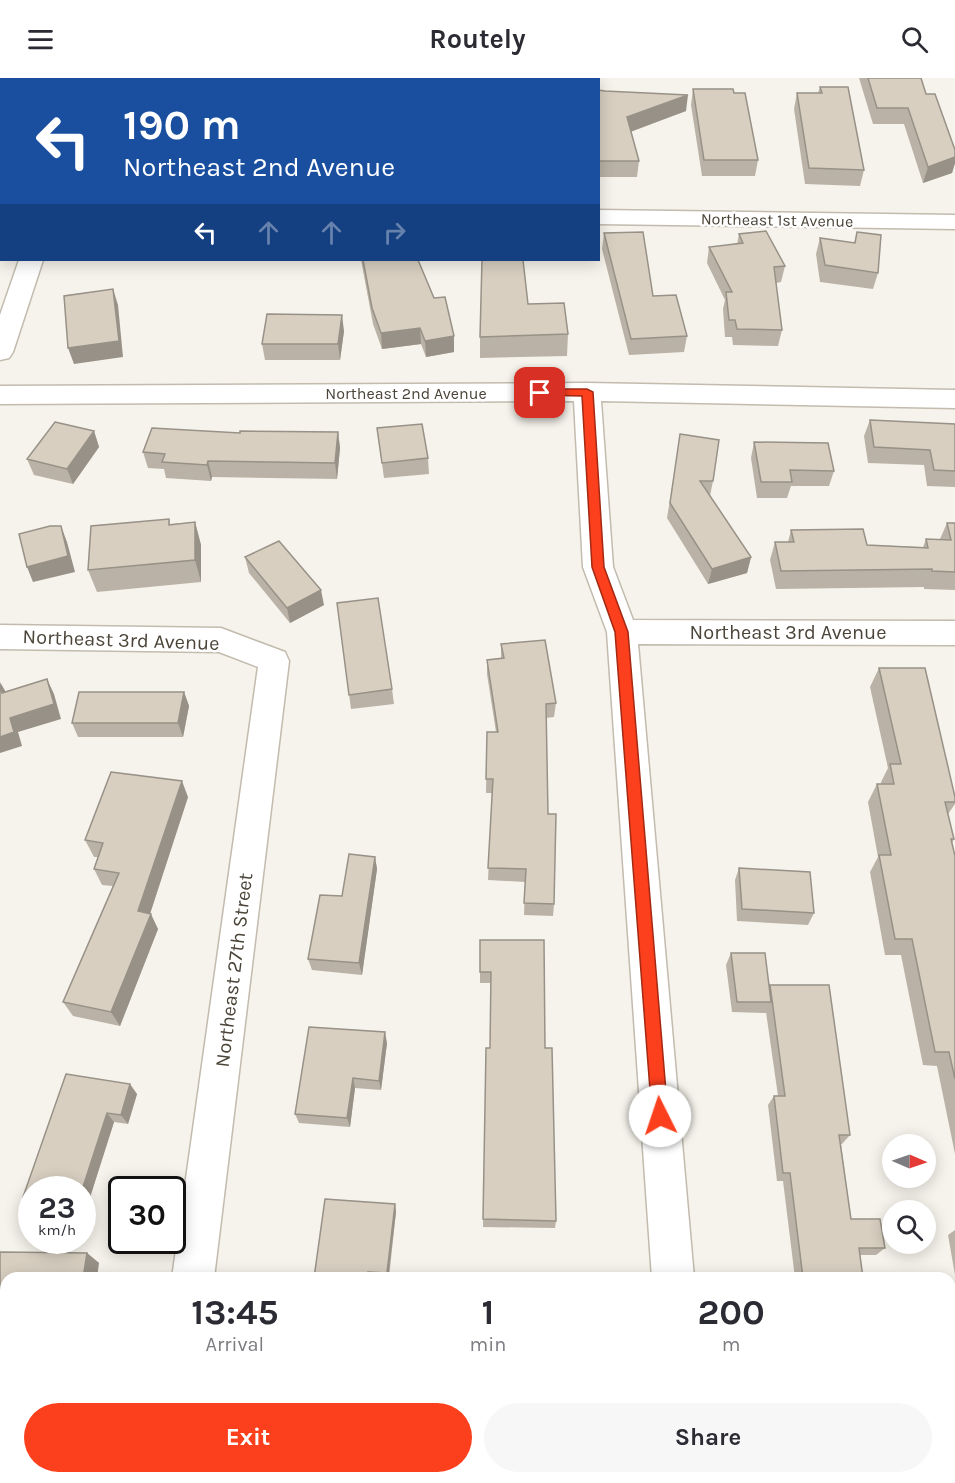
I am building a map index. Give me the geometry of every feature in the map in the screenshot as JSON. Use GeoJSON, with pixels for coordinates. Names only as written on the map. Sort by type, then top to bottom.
{"type":"FeatureCollection","features":[{"type":"Feature","properties":{"kind":"street","name":"Northeast 1st Avenue"},"geometry":{"type":"LineString","coordinates":[[600,217],[955,222]]}},
{"type":"Feature","properties":{"kind":"street"},"geometry":{"type":"LineString","coordinates":[[0,352],[31,261]]}},
{"type":"Feature","properties":{"kind":"street"},"geometry":{"type":"LineString","coordinates":[[587,392],[598,567],[622,632],[673,1272]]}},
{"type":"Feature","properties":{"kind":"street","name":"Northeast 2nd Avenue"},"geometry":{"type":"LineString","coordinates":[[0,395],[587,392],[955,399]]}},
{"type":"Feature","properties":{"kind":"street","name":"Northeast 3rd Avenue"},"geometry":{"type":"LineString","coordinates":[[622,632],[955,633]]}},
{"type":"Feature","properties":{"kind":"street","name":"Northeast 3rd Avenue"},"geometry":{"type":"LineString","coordinates":[[0,637],[221,640],[274,662]]}},
{"type":"Feature","properties":{"kind":"street","name":"Northeast 27th Street"},"geometry":{"type":"LineString","coordinates":[[194,1272],[274,662]]}},
{"type":"Feature","properties":{"kind":"building"},"geometry":{"type":"Polygon","coordinates":[[[868,78],[921,78],[926,94],[935,94],[955,150],[955,157],[928,167],[908,108],[877,108],[868,78]]]}},
{"type":"Feature","properties":{"kind":"building"},"geometry":{"type":"Polygon","coordinates":[[[820,87],[848,87],[864,170],[809,168],[797,93],[822,93],[820,87]]]}},
{"type":"Feature","properties":{"kind":"building"},"geometry":{"type":"Polygon","coordinates":[[[693,89],[733,89],[734,93],[745,93],[758,160],[704,160],[693,89]]]}},
{"type":"Feature","properties":{"kind":"building"},"geometry":{"type":"Polygon","coordinates":[[[600,90],[688,95],[627,117],[639,161],[600,161],[600,90]]]}},
{"type":"Feature","properties":{"kind":"building"},"geometry":{"type":"Polygon","coordinates":[[[766,231],[785,266],[774,267],[782,330],[737,329],[735,320],[729,320],[726,292],[732,292],[709,247],[743,243],[739,234],[766,231]]]}},
{"type":"Feature","properties":{"kind":"building"},"geometry":{"type":"Polygon","coordinates":[[[643,232],[653,296],[676,295],[687,336],[631,339],[604,233],[643,232]]]}},
{"type":"Feature","properties":{"kind":"building"},"geometry":{"type":"Polygon","coordinates":[[[857,232],[881,235],[878,273],[825,265],[820,238],[855,243],[857,232]]]}},
{"type":"Feature","properties":{"kind":"building"},"geometry":{"type":"Polygon","coordinates":[[[363,261],[418,261],[434,298],[445,297],[454,336],[425,341],[420,328],[381,333],[372,308],[363,261]]]}},
{"type":"Feature","properties":{"kind":"building"},"geometry":{"type":"Polygon","coordinates":[[[482,261],[523,261],[528,304],[564,303],[568,334],[480,337],[482,261]]]}},
{"type":"Feature","properties":{"kind":"building"},"geometry":{"type":"Polygon","coordinates":[[[113,289],[119,341],[68,348],[64,296],[113,289]]]}},
{"type":"Feature","properties":{"kind":"building"},"geometry":{"type":"Polygon","coordinates":[[[267,314],[342,315],[338,344],[262,344],[267,314]]]}},
{"type":"Feature","properties":{"kind":"building"},"geometry":{"type":"Polygon","coordinates":[[[870,420],[955,424],[955,471],[934,470],[930,450],[874,447],[870,420]]]}},
{"type":"Feature","properties":{"kind":"building"},"geometry":{"type":"Polygon","coordinates":[[[55,422],[94,431],[67,469],[27,459],[55,422]]]}},
{"type":"Feature","properties":{"kind":"building"},"geometry":{"type":"Polygon","coordinates":[[[422,424],[428,458],[382,463],[377,428],[422,424]]]}},
{"type":"Feature","properties":{"kind":"building"},"geometry":{"type":"Polygon","coordinates":[[[152,428],[240,433],[240,431],[338,432],[335,463],[208,461],[207,465],[162,462],[165,454],[143,452],[152,428]]]}},
{"type":"Feature","properties":{"kind":"building"},"geometry":{"type":"Polygon","coordinates":[[[680,434],[719,440],[713,481],[700,481],[751,557],[712,569],[670,503],[680,434]]]}},
{"type":"Feature","properties":{"kind":"building"},"geometry":{"type":"Polygon","coordinates":[[[754,442],[828,443],[834,471],[790,470],[792,482],[761,482],[754,442]]]}},
{"type":"Feature","properties":{"kind":"building"},"geometry":{"type":"Polygon","coordinates":[[[169,519],[169,525],[195,522],[195,560],[88,570],[91,526],[169,519]]]}},
{"type":"Feature","properties":{"kind":"building"},"geometry":{"type":"Polygon","coordinates":[[[947,523],[955,523],[955,572],[932,571],[932,569],[781,571],[775,542],[794,542],[791,530],[863,529],[867,545],[928,548],[926,539],[951,540],[947,523]]]}},
{"type":"Feature","properties":{"kind":"building"},"geometry":{"type":"Polygon","coordinates":[[[50,526],[61,526],[68,556],[27,567],[19,534],[50,526]]]}},
{"type":"Feature","properties":{"kind":"building"},"geometry":{"type":"Polygon","coordinates":[[[279,541],[321,590],[287,608],[245,557],[279,541]]]}},
{"type":"Feature","properties":{"kind":"building"},"geometry":{"type":"Polygon","coordinates":[[[378,598],[392,689],[349,695],[337,603],[378,598]]]}},
{"type":"Feature","properties":{"kind":"building"},"geometry":{"type":"Polygon","coordinates":[[[545,640],[556,703],[546,704],[548,814],[556,814],[554,904],[524,903],[526,869],[488,868],[493,779],[486,779],[487,732],[498,732],[487,660],[504,658],[501,644],[545,640]]]}},
{"type":"Feature","properties":{"kind":"building"},"geometry":{"type":"Polygon","coordinates":[[[879,668],[925,668],[955,797],[955,802],[945,802],[954,839],[951,839],[955,856],[955,1079],[949,1052],[935,1052],[912,939],[895,939],[879,855],[891,855],[877,784],[894,784],[890,764],[901,764],[879,668]]]}},
{"type":"Feature","properties":{"kind":"building"},"geometry":{"type":"Polygon","coordinates":[[[47,679],[54,704],[10,718],[14,732],[0,737],[0,684],[2,693],[47,679]]]}},
{"type":"Feature","properties":{"kind":"building"},"geometry":{"type":"Polygon","coordinates":[[[79,692],[184,692],[178,723],[72,723],[79,692]]]}},
{"type":"Feature","properties":{"kind":"building"},"geometry":{"type":"Polygon","coordinates":[[[111,772],[182,781],[138,911],[151,914],[111,1012],[63,1002],[119,873],[94,869],[103,843],[85,840],[111,772]]]}},
{"type":"Feature","properties":{"kind":"building"},"geometry":{"type":"Polygon","coordinates":[[[349,854],[375,857],[359,963],[308,959],[320,895],[342,896],[349,854]]]}},
{"type":"Feature","properties":{"kind":"building"},"geometry":{"type":"Polygon","coordinates":[[[739,868],[810,872],[814,913],[742,909],[739,868]]]}},
{"type":"Feature","properties":{"kind":"building"},"geometry":{"type":"Polygon","coordinates":[[[480,940],[544,940],[545,1048],[552,1048],[556,1221],[483,1219],[486,1048],[490,1048],[491,972],[480,972],[480,940]]]}},
{"type":"Feature","properties":{"kind":"building"},"geometry":{"type":"Polygon","coordinates":[[[731,953],[765,953],[771,1002],[737,1002],[731,953]]]}},
{"type":"Feature","properties":{"kind":"building"},"geometry":{"type":"Polygon","coordinates":[[[770,985],[829,985],[850,1135],[839,1135],[851,1219],[880,1219],[882,1231],[882,1248],[859,1248],[862,1272],[802,1272],[790,1173],[783,1173],[774,1096],[785,1096],[770,985]]]}},
{"type":"Feature","properties":{"kind":"building"},"geometry":{"type":"Polygon","coordinates":[[[309,1027],[385,1032],[379,1081],[353,1078],[347,1118],[295,1114],[309,1027]]]}},
{"type":"Feature","properties":{"kind":"building"},"geometry":{"type":"Polygon","coordinates":[[[66,1074],[130,1084],[121,1115],[107,1113],[87,1176],[30,1176],[66,1074]]]}},
{"type":"Feature","properties":{"kind":"building"},"geometry":{"type":"Polygon","coordinates":[[[325,1199],[395,1204],[387,1272],[315,1272],[325,1199]]]}},
{"type":"Feature","properties":{"kind":"building"},"geometry":{"type":"Polygon","coordinates":[[[0,1252],[87,1254],[84,1272],[0,1272],[0,1252]]]}},
{"type":"Feature","properties":{"kind":"route"},"geometry":{"type":"LineString","coordinates":[[540,393],[587,392],[598,567],[622,632],[660,1116]]}}]}
